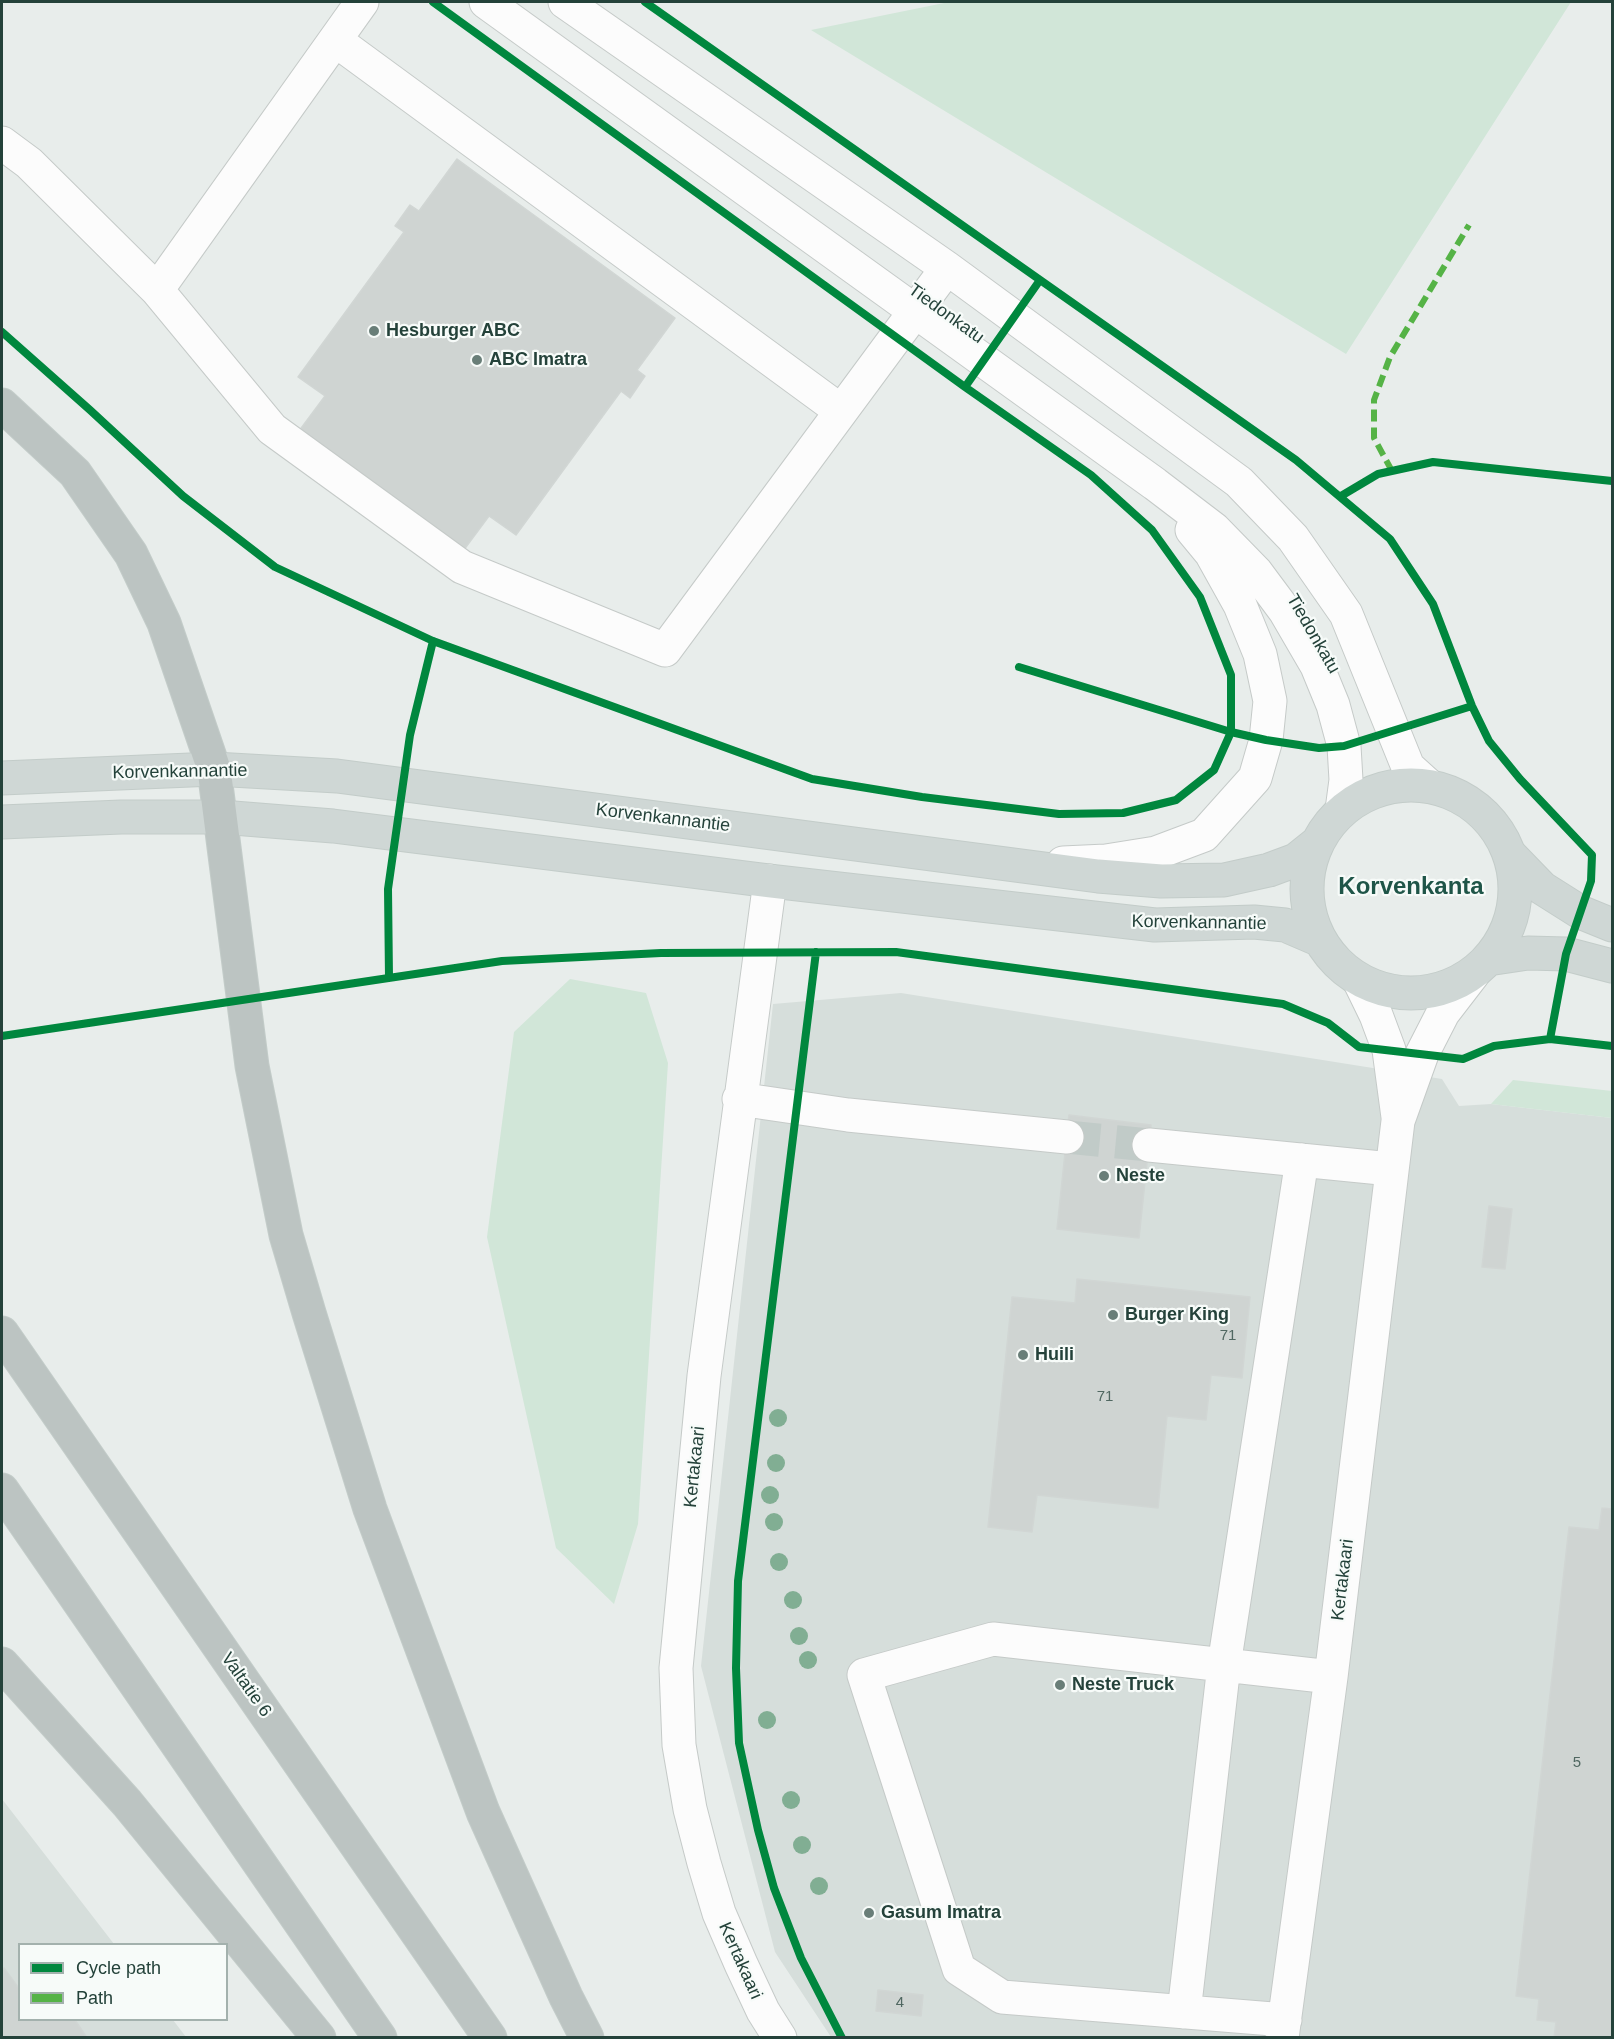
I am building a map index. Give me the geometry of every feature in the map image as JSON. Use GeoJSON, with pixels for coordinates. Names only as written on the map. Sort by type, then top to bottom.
{"type":"FeatureCollection","features":[{"type":"Feature","properties":{"kind":"highway"},"geometry":{"type":"LineString","coordinates":[[2,405],[75,473],[131,554],[164,623],[214,769],[252,1066],[286,1235],[370,1509],[483,1812],[566,1997],[587,2037]]}},
{"type":"Feature","properties":{"kind":"highway","name":"Valtatie 6"},"geometry":{"type":"LineString","coordinates":[[2,1333],[490,2037]]}},
{"type":"Feature","properties":{"kind":"highway"},"geometry":{"type":"LineString","coordinates":[[2,1490],[380,2037]]}},
{"type":"Feature","properties":{"kind":"highway"},"geometry":{"type":"LineString","coordinates":[[2,1664],[127,1803],[319,2037]]}},
{"type":"Feature","properties":{"kind":"main road","name":"Korvenkannantie"},"geometry":{"type":"LineString","coordinates":[[2,778],[214,769],[348,778],[1098,876],[1161,881],[1224,880],[1269,870],[1296,860],[1316,844]]}},
{"type":"Feature","properties":{"kind":"main road"},"geometry":{"type":"LineString","coordinates":[[1480,967],[1504,937],[1513,911],[1515,884],[1510,856],[1498,831],[1480,810],[1456,794],[1429,786],[1398,785],[1369,793],[1342,810],[1327,826],[1316,844],[1307,876],[1309,909],[1320,940],[1337,962],[1359,980],[1387,991],[1417,993],[1446,987],[1480,967],[1528,953],[1566,954],[1612,966]]}},
{"type":"Feature","properties":{"kind":"main road","name":"Korvenkannantie"},"geometry":{"type":"LineString","coordinates":[[2,822],[121,817],[221,817],[333,826],[770,881],[1155,925],[1254,922],[1285,925],[1320,940]]}},
{"type":"Feature","properties":{"kind":"main road"},"geometry":{"type":"LineString","coordinates":[[1510,856],[1542,888],[1580,912],[1612,925]]}},
{"type":"Feature","properties":{"kind":"street"},"geometry":{"type":"LineString","coordinates":[[157,290],[362,2]]}},
{"type":"Feature","properties":{"kind":"street","name":"Tiedonkatu"},"geometry":{"type":"LineString","coordinates":[[486,2],[915,310],[1214,529],[1256,573],[1285,611],[1317,666],[1333,705],[1344,746],[1346,780],[1342,810]]}},
{"type":"Feature","properties":{"kind":"street","name":"Tiedonkatu"},"geometry":{"type":"LineString","coordinates":[[565,2],[947,268],[1239,482],[1293,538],[1346,614],[1407,767],[1429,786]]}},
{"type":"Feature","properties":{"kind":"street"},"geometry":{"type":"LineString","coordinates":[[335,40],[841,411]]}},
{"type":"Feature","properties":{"kind":"street"},"geometry":{"type":"LineString","coordinates":[[2,143],[29,163],[157,290],[272,429],[462,567],[665,650],[947,268]]}},
{"type":"Feature","properties":{"kind":"street","name":"Tiedonkatu"},"geometry":{"type":"LineString","coordinates":[[1018,865],[1106,861],[1156,853],[1204,835],[1255,778],[1266,740],[1270,701],[1260,654],[1240,605],[1211,553],[1155,484]]}},
{"type":"Feature","properties":{"kind":"street","name":"Kertakaari"},"geometry":{"type":"LineString","coordinates":[[770,881],[739,1099],[704,1376],[676,1679],[679,1745],[690,1809],[704,1863],[719,1913],[741,1964],[763,2011],[780,2037]]}},
{"type":"Feature","properties":{"kind":"street","name":"Kertakaari"},"geometry":{"type":"LineString","coordinates":[[1284,2029],[1331,1677],[1398,1121],[1422,1054],[1443,1013],[1480,967]]}},
{"type":"Feature","properties":{"kind":"street","name":"Kertakaari"},"geometry":{"type":"LineString","coordinates":[[1359,980],[1376,1015],[1389,1050],[1398,1121]]}},
{"type":"Feature","properties":{"kind":"street"},"geometry":{"type":"LineString","coordinates":[[739,1099],[848,1115],[1067,1137]]}},
{"type":"Feature","properties":{"kind":"street"},"geometry":{"type":"LineString","coordinates":[[1149,1145],[1391,1169]]}},
{"type":"Feature","properties":{"kind":"street"},"geometry":{"type":"LineString","coordinates":[[1184,2012],[1224,1665],[1302,1160]]}},
{"type":"Feature","properties":{"kind":"street"},"geometry":{"type":"LineString","coordinates":[[1284,2029],[1184,2012],[1002,1997],[959,1969],[864,1675],[993,1639],[1331,1677]]}},
{"type":"Feature","properties":{"kind":"shaded area"},"geometry":{"type":"Polygon","coordinates":[[[901,993],[1442,1079],[1459,1106],[1491,1104],[1612,1118],[1612,2037],[831,2037],[775,1952],[701,1666],[773,1004],[901,993]]]}},
{"type":"Feature","properties":{"kind":"shaded area"},"geometry":{"type":"Polygon","coordinates":[[[2,1799],[113,1943],[18,1943],[18,2021],[174,2021],[186,2037],[2,2037],[2,1799]]]}},
{"type":"Feature","properties":{"kind":"green space"},"geometry":{"type":"Polygon","coordinates":[[[949,2],[1571,2],[1346,354],[811,30],[949,2]]]}},
{"type":"Feature","properties":{"kind":"green space"},"geometry":{"type":"Polygon","coordinates":[[[570,979],[646,993],[668,1063],[638,1524],[614,1604],[556,1548],[487,1237],[514,1032],[570,979]]]}},
{"type":"Feature","properties":{"kind":"green space"},"geometry":{"type":"Polygon","coordinates":[[[1513,1080],[1612,1091],[1612,1118],[1491,1104],[1513,1080]]]}},
{"type":"Feature","properties":{"kind":"building","name":"ABC Imatra"},"geometry":{"type":"Polygon","coordinates":[[[457,159],[675,318],[637,370],[645,376],[630,398],[621,391],[516,535],[489,516],[463,551],[299,431],[325,396],[298,377],[404,232],[395,226],[410,205],[419,211],[457,159]]]}},
{"type":"Feature","properties":{"kind":"building"},"geometry":{"type":"Polygon","coordinates":[[[1069,1115],[1151,1125],[1139,1238],[1057,1229],[1069,1115]]]}},
{"type":"Feature","properties":{"kind":"building"},"geometry":{"type":"Polygon","coordinates":[[[1489,1206],[1512,1209],[1505,1269],[1482,1267],[1489,1206]]]}},
{"type":"Feature","properties":{"kind":"building"},"geometry":{"type":"Polygon","coordinates":[[[1077,1279],[1250,1297],[1242,1378],[1211,1375],[1206,1420],[1167,1416],[1158,1508],[1037,1495],[1032,1532],[988,1527],[1012,1297],[1075,1303],[1077,1279]]]}},
{"type":"Feature","properties":{"kind":"building"},"geometry":{"type":"Polygon","coordinates":[[[1602,1508],[1612,1509],[1612,2038],[1554,2038],[1556,2022],[1537,2020],[1539,1999],[1516,1996],[1569,1527],[1599,1530],[1602,1508]]]}},
{"type":"Feature","properties":{"kind":"building"},"geometry":{"type":"Polygon","coordinates":[[[4,1968],[18,1987],[18,2021],[76,2021],[87,2038],[2,2038],[2,1970],[4,1968]]]}},
{"type":"Feature","properties":{"kind":"building"},"geometry":{"type":"Polygon","coordinates":[[[878,1990],[923,1995],[921,2016],[876,2011],[878,1990]]]}},
{"type":"Feature","properties":{"kind":"tunnel"},"geometry":{"type":"LineString","coordinates":[[1067,1137],[1149,1145]]}},
{"type":"Feature","properties":{"kind":"marked path"},"geometry":{"type":"LineString","coordinates":[[1392,471],[1374,438],[1374,400],[1390,357],[1469,225]]}},
{"type":"Feature","properties":{"kind":"cycle path"},"geometry":{"type":"LineString","coordinates":[[2,332],[183,496],[275,567],[433,641],[812,779],[922,797],[1059,814],[1123,813],[1176,800],[1214,770],[1231,732],[1231,675],[1200,597],[1152,530],[1091,475],[965,387],[433,2]]}},
{"type":"Feature","properties":{"kind":"cycle path"},"geometry":{"type":"LineString","coordinates":[[645,2],[1296,460],[1390,539],[1433,604],[1472,706],[1489,741],[1520,779],[1592,855],[1591,881],[1566,954],[1550,1039]]}},
{"type":"Feature","properties":{"kind":"cycle path"},"geometry":{"type":"LineString","coordinates":[[965,387],[1040,280]]}},
{"type":"Feature","properties":{"kind":"cycle path"},"geometry":{"type":"LineString","coordinates":[[1341,496],[1378,474],[1433,462],[1612,481]]}},
{"type":"Feature","properties":{"kind":"cycle path"},"geometry":{"type":"LineString","coordinates":[[389,978],[388,889],[410,735],[433,641]]}},
{"type":"Feature","properties":{"kind":"cycle path"},"geometry":{"type":"LineString","coordinates":[[1019,667],[1231,732],[1319,748],[1344,746],[1472,706]]}},
{"type":"Feature","properties":{"kind":"cycle path"},"geometry":{"type":"LineString","coordinates":[[816,952],[738,1581],[736,1668],[739,1743],[758,1830],[774,1888],[801,1958],[842,2038]]}},
{"type":"Feature","properties":{"kind":"cycle path"},"geometry":{"type":"LineString","coordinates":[[2,1036],[502,961],[661,953],[896,952],[1283,1004],[1328,1023],[1359,1047],[1463,1059],[1494,1046],[1550,1039],[1612,1046]]}},
{"type":"Feature","properties":{"kind":"place","name":"Hesburger ABC"},"geometry":{"type":"Point","coordinates":[374,331]}},
{"type":"Feature","properties":{"kind":"place","name":"ABC Imatra"},"geometry":{"type":"Point","coordinates":[477,360]}},
{"type":"Feature","properties":{"kind":"place","name":"Neste"},"geometry":{"type":"Point","coordinates":[1104,1176]}},
{"type":"Feature","properties":{"kind":"place","name":"Burger King"},"geometry":{"type":"Point","coordinates":[1113,1315]}},
{"type":"Feature","properties":{"kind":"place","name":"Huili"},"geometry":{"type":"Point","coordinates":[1023,1355]}},
{"type":"Feature","properties":{"kind":"place","name":"Neste Truck"},"geometry":{"type":"Point","coordinates":[1060,1685]}},
{"type":"Feature","properties":{"kind":"place","name":"Gasum Imatra"},"geometry":{"type":"Point","coordinates":[869,1913]}},
{"type":"Feature","properties":{"kind":"district","name":"Korvenkanta"},"geometry":{"type":"Point","coordinates":[1411,887]}}]}
